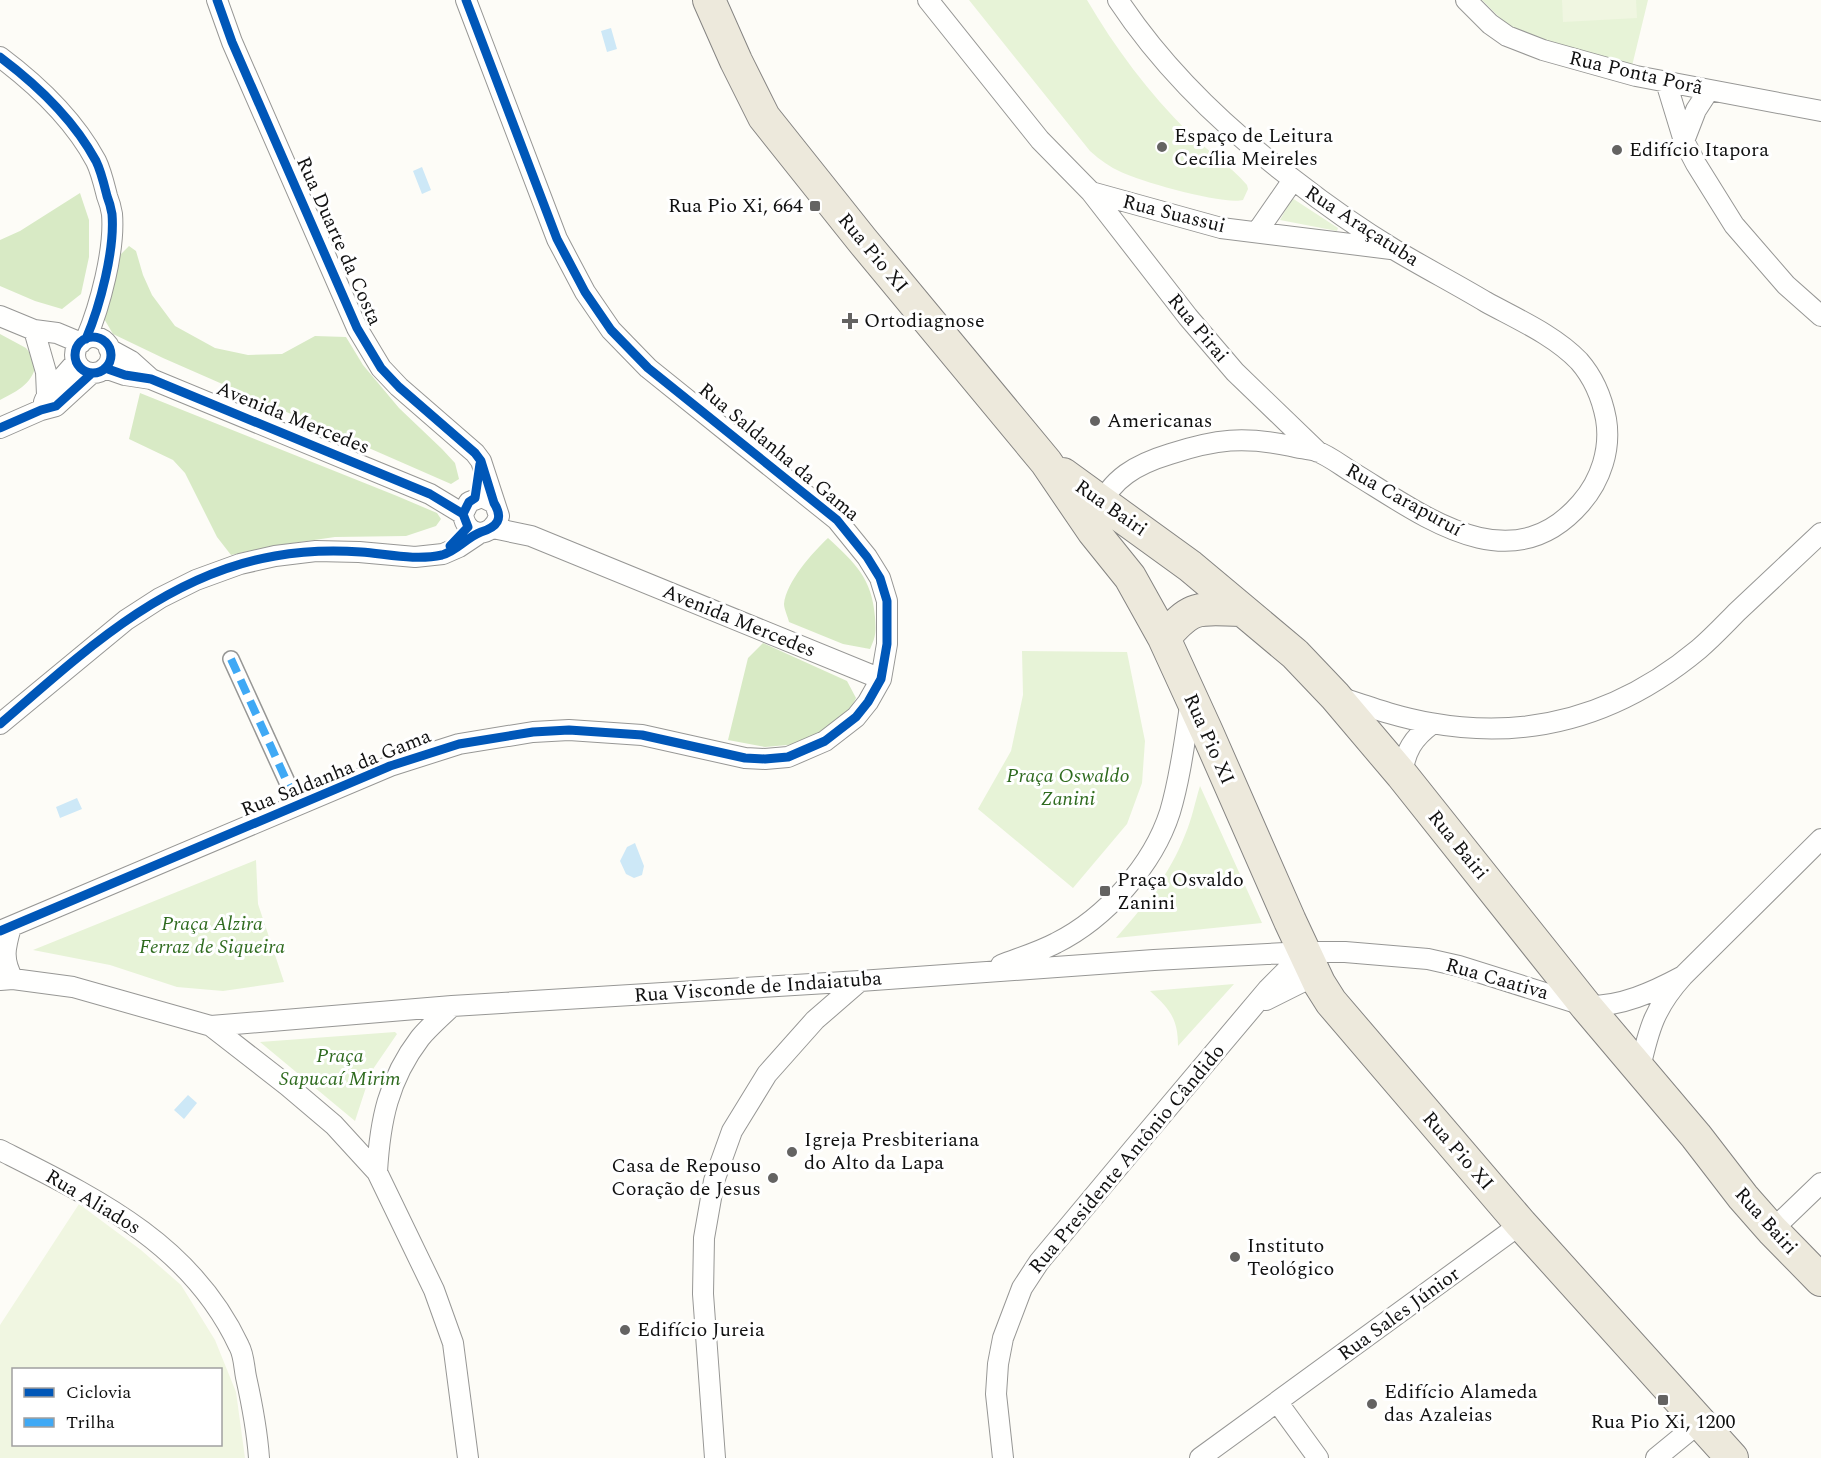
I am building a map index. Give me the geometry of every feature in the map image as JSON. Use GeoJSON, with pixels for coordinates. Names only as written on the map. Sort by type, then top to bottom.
{"type":"FeatureCollection","features":[{"type":"Feature","properties":{"kind":"main road","name":"Rua Pio XI"},"geometry":{"type":"LineString","coordinates":[[709,0],[764,117],[861,240],[1046,462],[1106,516],[1131,577],[1164,638],[1191,697],[1318,983],[1347,1023],[1521,1224],[1732,1458]]}},
{"type":"Feature","properties":{"kind":"main road","name":"Rua Bairi"},"geometry":{"type":"LineString","coordinates":[[1106,516],[1190,566],[1295,654],[1335,696],[1402,775],[1586,1006],[1640,1068],[1772,1230],[1821,1280]]}},
{"type":"Feature","properties":{"kind":"main road"},"geometry":{"type":"LineString","coordinates":[[1164,638],[1191,611],[1240,610]]}},
{"type":"Feature","properties":{"kind":"street","name":"Rua Duarte da Costa"},"geometry":{"type":"LineString","coordinates":[[217,0],[232,42],[357,328],[381,368],[468,446],[481,461],[480,515]]}},
{"type":"Feature","properties":{"kind":"street","name":"Rua Saldanha da Gama"},"geometry":{"type":"LineString","coordinates":[[7,980],[5,929],[390,766],[459,744],[533,732],[568,730],[642,735],[745,758],[788,757],[825,741],[856,717],[881,679],[887,644],[887,601],[880,578],[867,556],[837,520],[648,368],[611,330],[585,292],[556,239],[466,0]]}},
{"type":"Feature","properties":{"kind":"street","name":"Rua Pirai"},"geometry":{"type":"LineString","coordinates":[[928,0],[1040,140],[1091,192],[1188,317],[1235,372],[1318,452]]}},
{"type":"Feature","properties":{"kind":"street","name":"Rua Araçatuba"},"geometry":{"type":"LineString","coordinates":[[1118,0],[1135,26],[1174,75],[1219,119],[1293,180],[1347,219],[1564,349],[1591,376],[1601,399]]}},
{"type":"Feature","properties":{"kind":"street","name":"Rua Ponta Porã"},"geometry":{"type":"LineString","coordinates":[[1466,0],[1490,24],[1507,36],[1543,51],[1666,82],[1821,111]]}},
{"type":"Feature","properties":{"kind":"street"},"geometry":{"type":"LineString","coordinates":[[0,57],[45,97],[80,136],[97,163],[112,213],[109,251],[89,355],[56,406],[44,403],[0,429]]}},
{"type":"Feature","properties":{"kind":"street"},"geometry":{"type":"LineString","coordinates":[[1666,82],[1684,141],[1734,225],[1786,285],[1821,316]]}},
{"type":"Feature","properties":{"kind":"street"},"geometry":{"type":"LineString","coordinates":[[1684,141],[1696,110],[1709,90]]}},
{"type":"Feature","properties":{"kind":"street"},"geometry":{"type":"LineString","coordinates":[[1257,232],[1293,180]]}},
{"type":"Feature","properties":{"kind":"street","name":"Rua Suassui"},"geometry":{"type":"LineString","coordinates":[[1091,192],[1221,228],[1394,249]]}},
{"type":"Feature","properties":{"kind":"street","name":"Avenida Mercedes"},"geometry":{"type":"LineString","coordinates":[[0,316],[34,330],[57,333],[89,355],[131,361],[151,379],[881,679]]}},
{"type":"Feature","properties":{"kind":"street"},"geometry":{"type":"LineString","coordinates":[[34,330],[46,372],[44,403]]}},
{"type":"Feature","properties":{"kind":"street","name":"Rua Carapuruí"},"geometry":{"type":"LineString","coordinates":[[1106,516],[1111,485],[1146,461],[1216,441],[1245,438],[1318,452],[1453,530],[1481,540],[1514,540],[1533,536],[1556,526],[1572,513],[1598,478],[1607,448],[1608,430],[1601,399]]}},
{"type":"Feature","properties":{"kind":"street"},"geometry":{"type":"LineString","coordinates":[[1106,516],[1119,504],[1122,494],[1146,461]]}},
{"type":"Feature","properties":{"kind":"street"},"geometry":{"type":"LineString","coordinates":[[0,724],[126,620],[160,598],[196,580],[252,561],[316,551],[415,557],[443,554],[480,515]]}},
{"type":"Feature","properties":{"kind":"street"},"geometry":{"type":"LineString","coordinates":[[1335,696],[1432,724],[1503,730],[1536,727],[1585,714],[1619,701],[1660,677],[1699,649],[1821,532]]}},
{"type":"Feature","properties":{"kind":"street"},"geometry":{"type":"LineString","coordinates":[[231,659],[298,806]]}},
{"type":"Feature","properties":{"kind":"street"},"geometry":{"type":"LineString","coordinates":[[984,971],[1055,944],[1083,928],[1115,899],[1146,860],[1169,814],[1181,765],[1191,697]]}},
{"type":"Feature","properties":{"kind":"street"},"geometry":{"type":"LineString","coordinates":[[1402,775],[1409,747],[1414,739],[1432,724]]}},
{"type":"Feature","properties":{"kind":"street","name":"Rua Caativa"},"geometry":{"type":"LineString","coordinates":[[1640,1068],[1653,1019],[1665,997],[1683,976],[1821,840]]}},
{"type":"Feature","properties":{"kind":"street","name":"Rua Visconde de Indaiatuba"},"geometry":{"type":"LineString","coordinates":[[211,1026],[452,1006],[1305,952]]}},
{"type":"Feature","properties":{"kind":"street","name":"Rua Caativa"},"geometry":{"type":"LineString","coordinates":[[1305,952],[1345,952],[1428,959],[1459,966],[1586,1006],[1619,1003],[1657,989],[1683,976]]}},
{"type":"Feature","properties":{"kind":"street","name":"Rua Presidente Antônio Cândido"},"geometry":{"type":"LineString","coordinates":[[1003,1458],[996,1394],[998,1364],[1003,1338],[1022,1288],[1040,1262],[1268,989],[1305,952]]}},
{"type":"Feature","properties":{"kind":"street"},"geometry":{"type":"LineString","coordinates":[[7,980],[73,987],[211,1026],[334,1125],[377,1172],[434,1290],[453,1343],[468,1458]]}},
{"type":"Feature","properties":{"kind":"street"},"geometry":{"type":"LineString","coordinates":[[715,1458],[703,1294],[704,1238],[714,1181],[732,1131],[766,1074],[814,1020],[860,981]]}},
{"type":"Feature","properties":{"kind":"street","name":"Rua Presidente Antônio Cândido"},"geometry":{"type":"LineString","coordinates":[[1254,1008],[1304,981],[1318,983]]}},
{"type":"Feature","properties":{"kind":"street"},"geometry":{"type":"LineString","coordinates":[[377,1172],[382,1115],[396,1077],[421,1037],[452,1006]]}},
{"type":"Feature","properties":{"kind":"street","name":"Rua Aliados"},"geometry":{"type":"LineString","coordinates":[[0,1150],[105,1204],[178,1262],[211,1297],[240,1347],[257,1431],[259,1458]]}},
{"type":"Feature","properties":{"kind":"street"},"geometry":{"type":"LineString","coordinates":[[1772,1230],[1821,1183]]}},
{"type":"Feature","properties":{"kind":"street","name":"Rua Sales Júnior"},"geometry":{"type":"LineString","coordinates":[[1200,1458],[1521,1224]]}},
{"type":"Feature","properties":{"kind":"street"},"geometry":{"type":"LineString","coordinates":[[1278,1403],[1318,1458]]}},
{"type":"Feature","properties":{"kind":"street"},"geometry":{"type":"LineString","coordinates":[[1656,1458],[1700,1422]]}},
{"type":"Feature","properties":{"kind":"green space"},"geometry":{"type":"Polygon","coordinates":[[[969,0],[1087,0],[1121,53],[1146,86],[1188,132],[1247,185],[1248,189],[1243,200],[1218,199],[1164,187],[1121,172],[1101,160],[1090,151],[969,0]]]}},
{"type":"Feature","properties":{"kind":"green space"},"geometry":{"type":"Polygon","coordinates":[[[1482,0],[1648,0],[1632,66],[1525,36],[1503,21],[1482,0]]]}},
{"type":"Feature","properties":{"kind":"green space"},"geometry":{"type":"Polygon","coordinates":[[[1562,0],[1636,0],[1637,18],[1563,22],[1562,0]]]}},
{"type":"Feature","properties":{"kind":"green space"},"geometry":{"type":"Polygon","coordinates":[[[80,193],[89,220],[89,257],[81,294],[62,309],[35,301],[0,286],[0,240],[20,231],[80,193]]]}},
{"type":"Feature","properties":{"kind":"green space"},"geometry":{"type":"Polygon","coordinates":[[[1292,198],[1338,228],[1337,231],[1280,220],[1292,198]]]}},
{"type":"Feature","properties":{"kind":"green space"},"geometry":{"type":"Polygon","coordinates":[[[129,246],[136,251],[152,295],[175,326],[215,348],[248,355],[282,354],[315,336],[346,337],[363,365],[399,408],[455,463],[459,479],[451,484],[113,334],[103,317],[120,255],[129,246]]]}},
{"type":"Feature","properties":{"kind":"green space"},"geometry":{"type":"Polygon","coordinates":[[[0,334],[26,348],[36,361],[29,380],[0,400],[0,334]]]}},
{"type":"Feature","properties":{"kind":"green space"},"geometry":{"type":"Polygon","coordinates":[[[140,393],[397,496],[437,513],[441,519],[436,526],[406,536],[335,537],[272,546],[231,555],[217,537],[185,473],[173,460],[129,439],[140,393]]]}},
{"type":"Feature","properties":{"kind":"green space"},"geometry":{"type":"Polygon","coordinates":[[[828,538],[854,564],[866,581],[873,603],[875,626],[870,649],[843,644],[789,622],[784,604],[790,586],[808,559],[828,538]]]}},
{"type":"Feature","properties":{"kind":"green space"},"geometry":{"type":"Polygon","coordinates":[[[763,643],[847,681],[856,698],[848,714],[798,744],[765,747],[728,740],[748,658],[763,643]]]}},
{"type":"Feature","properties":{"kind":"green space","name":"Praça Oswaldo Zanini"},"geometry":{"type":"Polygon","coordinates":[[[1022,651],[1127,652],[1145,741],[1142,783],[1127,824],[1073,888],[978,809],[1011,751],[1023,695],[1022,651]]]}},
{"type":"Feature","properties":{"kind":"green space"},"geometry":{"type":"Polygon","coordinates":[[[1200,786],[1262,923],[1116,938],[1146,902],[1172,863],[1187,829],[1200,786]]]}},
{"type":"Feature","properties":{"kind":"green space","name":"Praça Alzira Ferraz de Siqueira"},"geometry":{"type":"Polygon","coordinates":[[[256,860],[258,904],[284,982],[223,991],[177,987],[110,965],[33,950],[256,860]]]}},
{"type":"Feature","properties":{"kind":"green space"},"geometry":{"type":"Polygon","coordinates":[[[1234,984],[1178,1046],[1172,1015],[1150,991],[1234,984]]]}},
{"type":"Feature","properties":{"kind":"green space","name":"Praça Sapucaí Mirim"},"geometry":{"type":"Polygon","coordinates":[[[395,1032],[397,1034],[371,1072],[355,1121],[260,1042],[395,1032]]]}},
{"type":"Feature","properties":{"kind":"green space"},"geometry":{"type":"Polygon","coordinates":[[[79,1204],[141,1250],[181,1285],[215,1340],[236,1392],[245,1458],[0,1458],[0,1325],[79,1204]]]}},
{"type":"Feature","properties":{"kind":"water"},"geometry":{"type":"Polygon","coordinates":[[[611,28],[617,49],[607,52],[601,31],[611,28]]]}},
{"type":"Feature","properties":{"kind":"water"},"geometry":{"type":"Polygon","coordinates":[[[422,167],[431,190],[422,194],[413,171],[422,167]]]}},
{"type":"Feature","properties":{"kind":"water"},"geometry":{"type":"Polygon","coordinates":[[[77,798],[82,809],[60,818],[56,807],[77,798]]]}},
{"type":"Feature","properties":{"kind":"water"},"geometry":{"type":"Polygon","coordinates":[[[635,843],[644,866],[642,875],[634,878],[626,874],[620,861],[627,847],[635,843]]]}},
{"type":"Feature","properties":{"kind":"water"},"geometry":{"type":"Polygon","coordinates":[[[188,1095],[197,1103],[184,1119],[174,1110],[188,1095]]]}},
{"type":"Feature","properties":{"kind":"marked path"},"geometry":{"type":"LineString","coordinates":[[231,659],[298,806]]}},
{"type":"Feature","properties":{"kind":"cycle path"},"geometry":{"type":"LineString","coordinates":[[0,724],[62,670],[127,620],[197,580],[235,566],[296,553],[350,551],[432,557],[452,550],[476,534],[491,528],[497,522],[497,509],[481,461],[381,368],[357,328],[232,42],[217,0]]}},
{"type":"Feature","properties":{"kind":"cycle path"},"geometry":{"type":"LineString","coordinates":[[0,931],[390,766],[459,744],[533,732],[569,730],[642,735],[745,758],[788,757],[825,741],[856,717],[881,679],[887,644],[887,601],[880,578],[867,557],[837,520],[648,368],[611,330],[585,292],[557,239],[466,0]]}},
{"type":"Feature","properties":{"kind":"cycle path"},"geometry":{"type":"LineString","coordinates":[[0,57],[40,91],[77,131],[96,161],[102,178],[112,214],[111,244],[101,294],[86,339]]}},
{"type":"Feature","properties":{"kind":"cycle path"},"geometry":{"type":"LineString","coordinates":[[93,337],[105,343],[111,355],[105,367],[93,373],[81,367],[75,355],[81,343],[93,337]]}},
{"type":"Feature","properties":{"kind":"cycle path"},"geometry":{"type":"LineString","coordinates":[[105,368],[125,375],[151,379],[430,494],[463,514]]}},
{"type":"Feature","properties":{"kind":"cycle path"},"geometry":{"type":"LineString","coordinates":[[0,428],[56,406],[92,373]]}},
{"type":"Feature","properties":{"kind":"cycle path"},"geometry":{"type":"LineString","coordinates":[[450,546],[468,527],[463,514],[469,502],[475,498],[480,464]]}},
{"type":"Feature","properties":{"kind":"place","name":"Espaço de Leitura Cecília Meireles"},"geometry":{"type":"Point","coordinates":[1162,147]}},
{"type":"Feature","properties":{"kind":"place","name":"Edifício Itapora"},"geometry":{"type":"Point","coordinates":[1617,150]}},
{"type":"Feature","properties":{"kind":"place","name":"Rua Pio Xi, 664"},"geometry":{"type":"Point","coordinates":[815,206]}},
{"type":"Feature","properties":{"kind":"place","name":"Ortodiagnose"},"geometry":{"type":"Point","coordinates":[850,321]}},
{"type":"Feature","properties":{"kind":"place","name":"Americanas"},"geometry":{"type":"Point","coordinates":[1095,421]}},
{"type":"Feature","properties":{"kind":"place","name":"Praça Osvaldo Zanini"},"geometry":{"type":"Point","coordinates":[1105,891]}},
{"type":"Feature","properties":{"kind":"place","name":"Igreja Presbiteriana do Alto da Lapa"},"geometry":{"type":"Point","coordinates":[792,1152]}},
{"type":"Feature","properties":{"kind":"place","name":"Casa de Repouso Coração de Jesus"},"geometry":{"type":"Point","coordinates":[773,1178]}},
{"type":"Feature","properties":{"kind":"place","name":"Instituto Teológico"},"geometry":{"type":"Point","coordinates":[1235,1257]}},
{"type":"Feature","properties":{"kind":"place","name":"Edifício Jureia"},"geometry":{"type":"Point","coordinates":[625,1330]}},
{"type":"Feature","properties":{"kind":"place","name":"Rua Pio Xi, 1200"},"geometry":{"type":"Point","coordinates":[1663,1400]}},
{"type":"Feature","properties":{"kind":"place","name":"Edifício Alameda das Azaleias"},"geometry":{"type":"Point","coordinates":[1372,1404]}}]}
